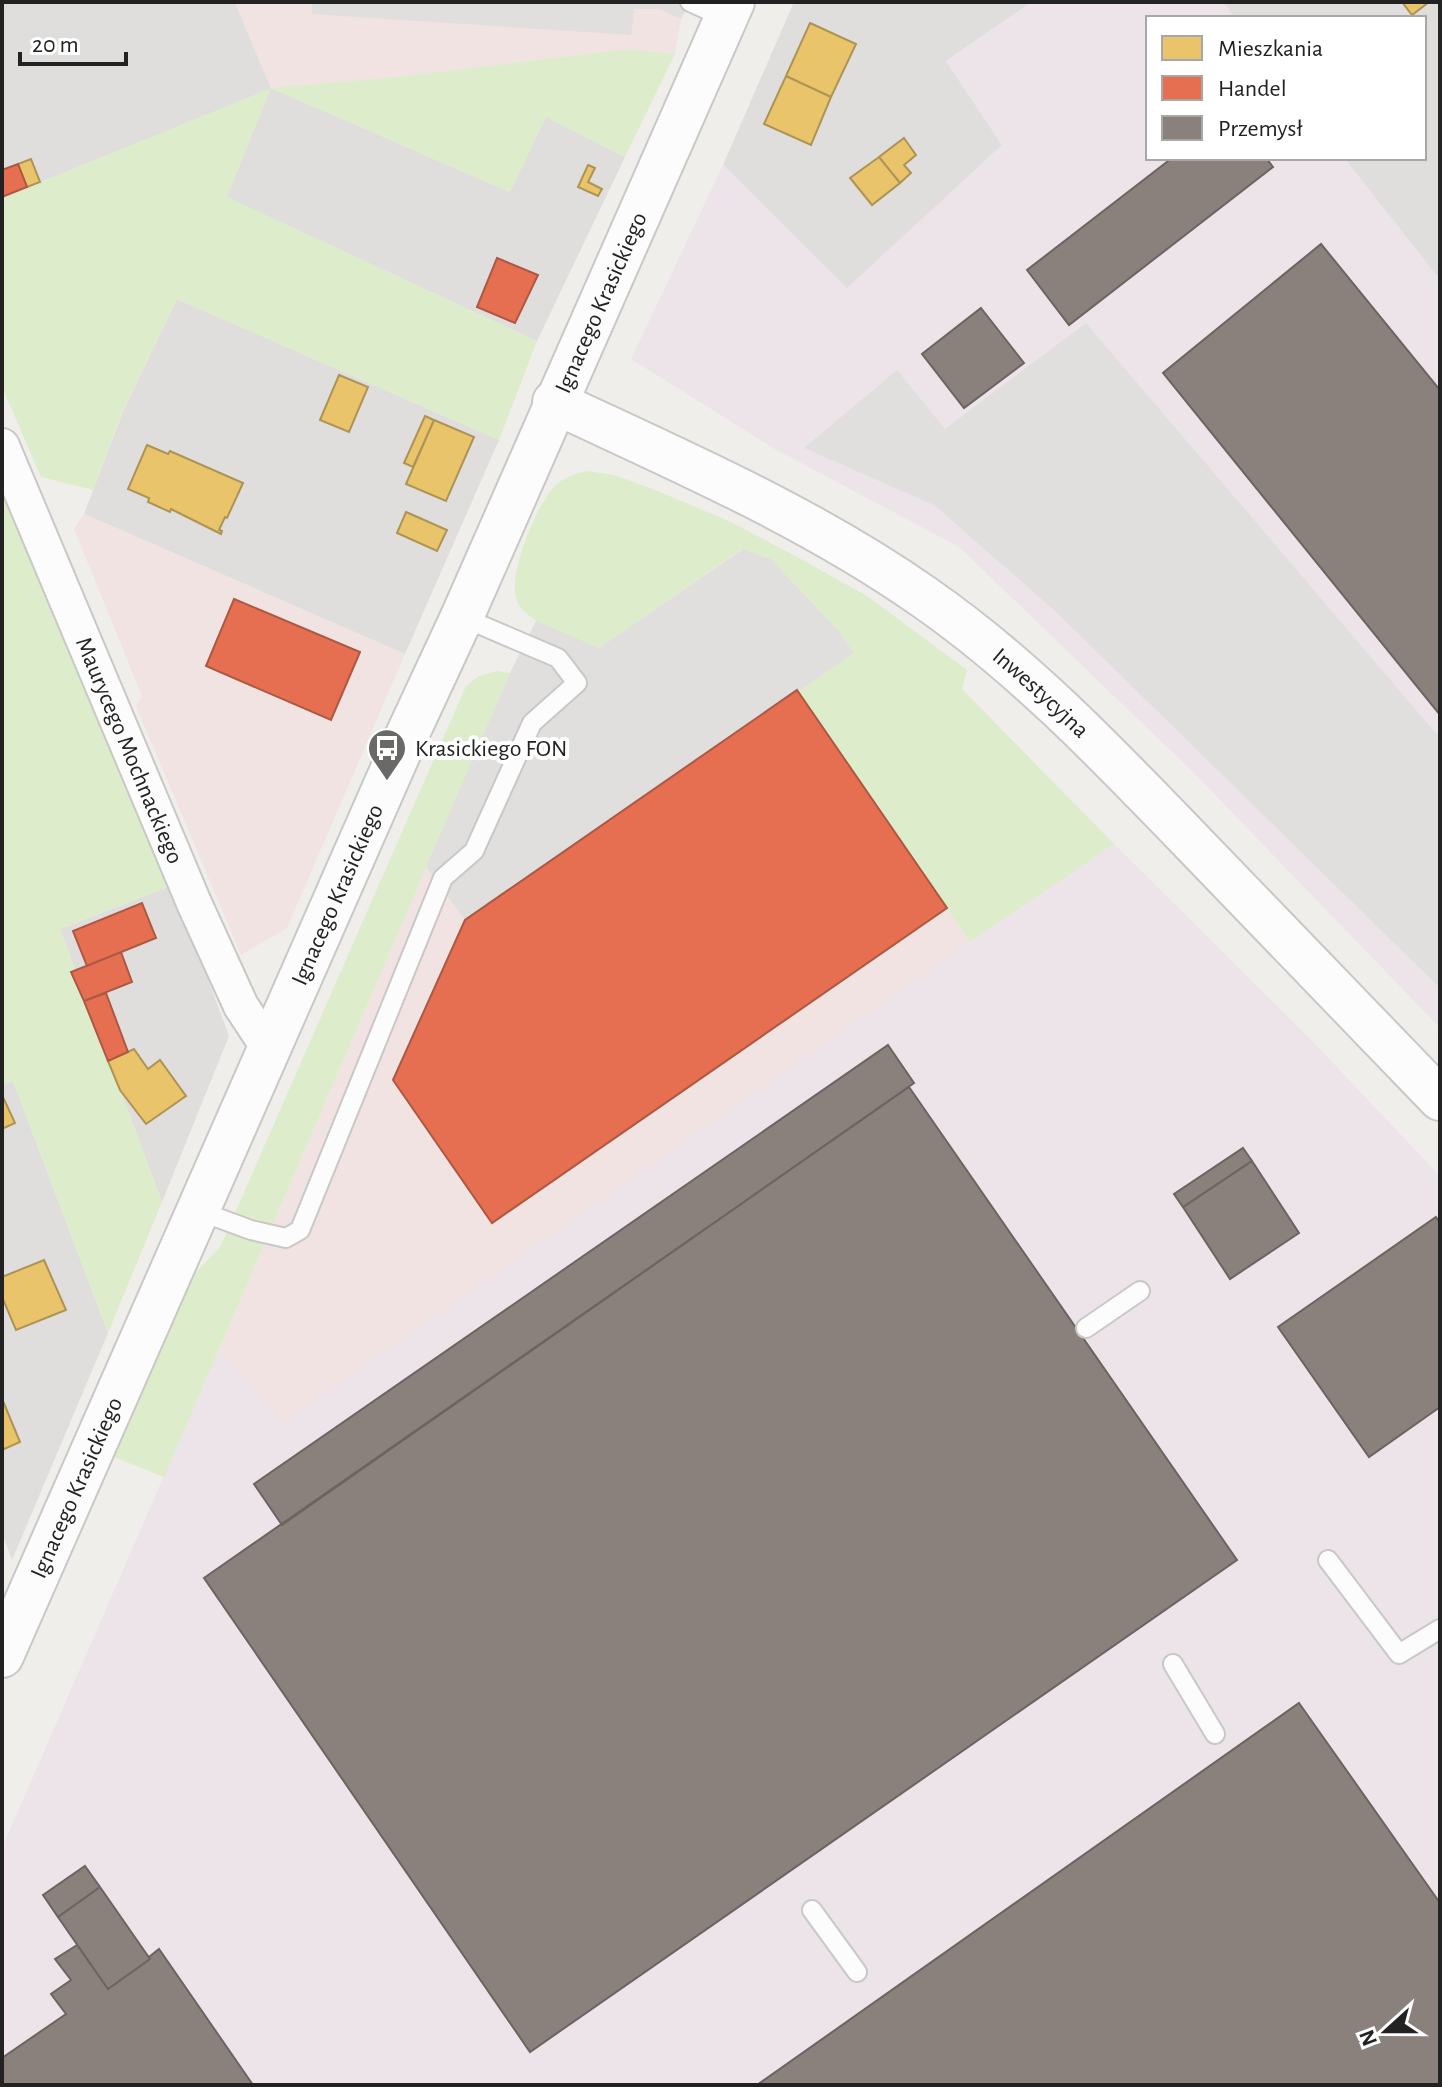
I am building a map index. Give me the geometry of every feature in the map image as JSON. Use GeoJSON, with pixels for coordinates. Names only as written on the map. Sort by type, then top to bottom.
{"type":"FeatureCollection","features":[{"type":"Feature","properties":{"kind":"street","name":"Ignacego Krasickiego"},"geometry":{"type":"LineString","coordinates":[[2,1656],[408,733],[462,617],[716,7]]}},
{"type":"Feature","properties":{"kind":"street","name":"Inwestycyjna"},"geometry":{"type":"LineString","coordinates":[[554,402],[719,479],[819,533],[924,597],[1001,656],[1072,720],[1145,793],[1440,1099]]}},
{"type":"Feature","properties":{"kind":"street","name":"Maurycego Mochnackiego"},"geometry":{"type":"LineString","coordinates":[[2,446],[194,903],[241,1006],[270,1050]]}},
{"type":"Feature","properties":{"kind":"lane"},"geometry":{"type":"LineString","coordinates":[[199,1211],[251,1230],[286,1238],[300,1230],[443,878],[474,851],[532,723],[577,683],[558,658],[462,617]]}},
{"type":"Feature","properties":{"kind":"lane"},"geometry":{"type":"LineString","coordinates":[[1086,1328],[1140,1291]]}},
{"type":"Feature","properties":{"kind":"lane"},"geometry":{"type":"LineString","coordinates":[[1328,1560],[1399,1654],[1440,1629]]}},
{"type":"Feature","properties":{"kind":"lane"},"geometry":{"type":"LineString","coordinates":[[1173,1664],[1215,1734]]}},
{"type":"Feature","properties":{"kind":"lane"},"geometry":{"type":"LineString","coordinates":[[812,1910],[857,1972]]}},
{"type":"Feature","properties":{"kind":"shaded area"},"geometry":{"type":"Polygon","coordinates":[[[2,2],[235,2],[271,88],[510,192],[546,116],[625,157],[537,341],[226,197],[270,89],[2,198],[2,2]]]}},
{"type":"Feature","properties":{"kind":"shaded area"},"geometry":{"type":"Polygon","coordinates":[[[235,2],[690,2],[681,19],[675,54],[628,49],[405,76],[271,88],[235,2]]]}},
{"type":"Feature","properties":{"kind":"shaded area"},"geometry":{"type":"Polygon","coordinates":[[[312,2],[690,2],[681,19],[660,9],[634,9],[631,35],[312,14],[312,2]]]}},
{"type":"Feature","properties":{"kind":"shaded area"},"geometry":{"type":"Polygon","coordinates":[[[794,2],[1032,2],[946,61],[1002,145],[847,289],[723,165],[794,2]]]}},
{"type":"Feature","properties":{"kind":"shaded area"},"geometry":{"type":"Polygon","coordinates":[[[1032,2],[1223,2],[1234,16],[1146,16],[1146,160],[1346,160],[1440,280],[1440,1028],[1195,774],[959,547],[773,448],[631,359],[723,165],[847,288],[1002,145],[946,61],[1032,2]]]}},
{"type":"Feature","properties":{"kind":"shaded area"},"geometry":{"type":"Polygon","coordinates":[[[1223,2],[1440,2],[1440,280],[1346,160],[1426,160],[1426,16],[1234,16],[1223,2]]]}},
{"type":"Feature","properties":{"kind":"shaded area"},"geometry":{"type":"Polygon","coordinates":[[[177,299],[499,440],[405,654],[84,514],[124,409],[177,299]]]}},
{"type":"Feature","properties":{"kind":"shaded area"},"geometry":{"type":"Polygon","coordinates":[[[1086,323],[1440,738],[1440,988],[1054,610],[934,505],[804,448],[897,370],[945,429],[1086,323]]]}},
{"type":"Feature","properties":{"kind":"shaded area"},"geometry":{"type":"Polygon","coordinates":[[[84,514],[405,654],[287,928],[241,955],[136,706],[142,696],[74,529],[84,514]]]}},
{"type":"Feature","properties":{"kind":"shaded area"},"geometry":{"type":"Polygon","coordinates":[[[743,549],[947,908],[970,942],[281,1424],[220,1347],[510,673],[536,621],[599,648],[743,549]]]}},
{"type":"Feature","properties":{"kind":"shaded area"},"geometry":{"type":"Polygon","coordinates":[[[743,549],[771,559],[837,629],[854,653],[465,920],[426,867],[510,673],[536,621],[599,648],[743,549]]]}},
{"type":"Feature","properties":{"kind":"shaded area"},"geometry":{"type":"Polygon","coordinates":[[[1114,844],[1315,1044],[1440,1176],[1440,2085],[2,2085],[2,1848],[220,1347],[282,1423],[1114,844]]]}},
{"type":"Feature","properties":{"kind":"shaded area"},"geometry":{"type":"Polygon","coordinates":[[[173,885],[229,1036],[162,1202],[60,929],[173,885]]]}},
{"type":"Feature","properties":{"kind":"shaded area"},"geometry":{"type":"Polygon","coordinates":[[[13,1081],[108,1333],[12,1560],[2,1533],[2,1085],[13,1081]]]}},
{"type":"Feature","properties":{"kind":"green space"},"geometry":{"type":"Polygon","coordinates":[[[628,49],[675,54],[625,157],[546,117],[510,192],[271,88],[405,76],[628,49]]]}},
{"type":"Feature","properties":{"kind":"green space"},"geometry":{"type":"Polygon","coordinates":[[[271,88],[227,197],[537,341],[499,440],[177,299],[124,408],[93,490],[41,477],[2,387],[2,198],[271,88]]]}},
{"type":"Feature","properties":{"kind":"green space"},"geometry":{"type":"Polygon","coordinates":[[[588,471],[614,475],[729,521],[867,596],[967,670],[962,689],[1114,844],[970,942],[797,690],[854,653],[837,629],[771,559],[742,549],[599,648],[545,626],[519,605],[515,579],[531,525],[548,495],[559,483],[588,471]]]}},
{"type":"Feature","properties":{"kind":"green space"},"geometry":{"type":"Polygon","coordinates":[[[2,489],[77,672],[173,885],[60,929],[162,1202],[108,1333],[13,1081],[2,1085],[2,489]]]}},
{"type":"Feature","properties":{"kind":"green space"},"geometry":{"type":"Polygon","coordinates":[[[497,671],[510,673],[164,1477],[114,1457],[193,1275],[220,1247],[466,686],[479,676],[497,671]]]}},
{"type":"Feature","properties":{"kind":"building: Mieszkania"},"geometry":{"type":"Polygon","coordinates":[[[1402,2],[1429,2],[1412,15],[1402,2]]]}},
{"type":"Feature","properties":{"kind":"building: Mieszkania"},"geometry":{"type":"Polygon","coordinates":[[[810,23],[856,44],[831,97],[786,76],[810,23]]]}},
{"type":"Feature","properties":{"kind":"building: Mieszkania"},"geometry":{"type":"Polygon","coordinates":[[[786,76],[831,97],[811,145],[764,124],[786,76]]]}},
{"type":"Feature","properties":{"kind":"building: Mieszkania"},"geometry":{"type":"Polygon","coordinates":[[[904,138],[916,155],[904,165],[911,173],[900,183],[879,157],[904,138]]]}},
{"type":"Feature","properties":{"kind":"building: Mieszkania"},"geometry":{"type":"Polygon","coordinates":[[[879,157],[900,183],[872,205],[850,178],[879,157]]]}},
{"type":"Feature","properties":{"kind":"building: Mieszkania"},"geometry":{"type":"Polygon","coordinates":[[[31,159],[40,182],[27,187],[18,164],[31,159]]]}},
{"type":"Feature","properties":{"kind":"building: Mieszkania"},"geometry":{"type":"Polygon","coordinates":[[[588,165],[595,168],[588,182],[602,189],[598,196],[578,187],[588,165]]]}},
{"type":"Feature","properties":{"kind":"building: Mieszkania"},"geometry":{"type":"Polygon","coordinates":[[[339,375],[368,387],[349,432],[320,420],[339,375]]]}},
{"type":"Feature","properties":{"kind":"building: Mieszkania"},"geometry":{"type":"Polygon","coordinates":[[[425,416],[434,420],[413,467],[404,463],[425,416]]]}},
{"type":"Feature","properties":{"kind":"building: Mieszkania"},"geometry":{"type":"Polygon","coordinates":[[[434,420],[474,437],[446,501],[406,484],[434,420]]]}},
{"type":"Feature","properties":{"kind":"building: Mieszkania"},"geometry":{"type":"Polygon","coordinates":[[[147,445],[168,454],[170,451],[243,483],[219,530],[221,534],[171,509],[170,512],[148,502],[149,498],[128,489],[147,445]]]}},
{"type":"Feature","properties":{"kind":"building: Mieszkania"},"geometry":{"type":"Polygon","coordinates":[[[406,512],[447,530],[437,551],[397,533],[406,512]]]}},
{"type":"Feature","properties":{"kind":"building: Mieszkania"},"geometry":{"type":"Polygon","coordinates":[[[134,1049],[148,1069],[160,1060],[186,1096],[146,1124],[120,1090],[108,1061],[134,1049]]]}},
{"type":"Feature","properties":{"kind":"building: Mieszkania"},"geometry":{"type":"Polygon","coordinates":[[[2,1095],[15,1123],[2,1129],[2,1095]]]}},
{"type":"Feature","properties":{"kind":"building: Mieszkania"},"geometry":{"type":"Polygon","coordinates":[[[44,1260],[66,1310],[16,1330],[2,1297],[2,1277],[44,1260]]]}},
{"type":"Feature","properties":{"kind":"building: Mieszkania"},"geometry":{"type":"Polygon","coordinates":[[[2,1402],[20,1442],[2,1450],[2,1402]]]}},
{"type":"Feature","properties":{"kind":"building: Handel"},"geometry":{"type":"Polygon","coordinates":[[[18,164],[27,187],[2,197],[2,170],[18,164]]]}},
{"type":"Feature","properties":{"kind":"building: Handel"},"geometry":{"type":"Polygon","coordinates":[[[497,258],[538,275],[515,323],[477,307],[497,258]]]}},
{"type":"Feature","properties":{"kind":"building: Handel"},"geometry":{"type":"Polygon","coordinates":[[[234,599],[360,652],[331,720],[206,666],[234,599]]]}},
{"type":"Feature","properties":{"kind":"building: Handel"},"geometry":{"type":"Polygon","coordinates":[[[797,690],[947,908],[492,1223],[393,1080],[465,920],[797,690]]]}},
{"type":"Feature","properties":{"kind":"building: Handel"},"geometry":{"type":"Polygon","coordinates":[[[142,903],[156,938],[87,966],[73,931],[142,903]]]}},
{"type":"Feature","properties":{"kind":"building: Handel"},"geometry":{"type":"Polygon","coordinates":[[[121,952],[132,982],[84,1001],[71,972],[121,952]]]}},
{"type":"Feature","properties":{"kind":"building: Handel"},"geometry":{"type":"Polygon","coordinates":[[[106,993],[128,1052],[108,1061],[84,1001],[106,993]]]}},
{"type":"Feature","properties":{"kind":"building: Przemysł"},"geometry":{"type":"Polygon","coordinates":[[[1169,160],[1268,160],[1273,167],[1069,325],[1027,270],[1169,160]]]}},
{"type":"Feature","properties":{"kind":"building: Przemysł"},"geometry":{"type":"Polygon","coordinates":[[[1321,244],[1440,390],[1440,715],[1163,373],[1321,244]]]}},
{"type":"Feature","properties":{"kind":"building: Przemysł"},"geometry":{"type":"Polygon","coordinates":[[[981,308],[1024,363],[964,408],[922,354],[981,308]]]}},
{"type":"Feature","properties":{"kind":"building: Przemysł"},"geometry":{"type":"Polygon","coordinates":[[[888,1045],[914,1083],[282,1525],[254,1484],[888,1045]]]}},
{"type":"Feature","properties":{"kind":"building: Przemysł"},"geometry":{"type":"Polygon","coordinates":[[[909,1087],[1237,1560],[530,2052],[204,1578],[909,1087]]]}},
{"type":"Feature","properties":{"kind":"building: Przemysł"},"geometry":{"type":"Polygon","coordinates":[[[1243,1148],[1252,1161],[1183,1207],[1174,1194],[1243,1148]]]}},
{"type":"Feature","properties":{"kind":"building: Przemysł"},"geometry":{"type":"Polygon","coordinates":[[[1252,1161],[1299,1233],[1230,1279],[1183,1207],[1252,1161]]]}},
{"type":"Feature","properties":{"kind":"building: Przemysł"},"geometry":{"type":"Polygon","coordinates":[[[1436,1217],[1440,1223],[1440,1407],[1369,1457],[1278,1327],[1436,1217]]]}},
{"type":"Feature","properties":{"kind":"building: Przemysł"},"geometry":{"type":"Polygon","coordinates":[[[1299,1703],[1440,1903],[1440,2085],[757,2085],[1299,1703]]]}},
{"type":"Feature","properties":{"kind":"building: Przemysł"},"geometry":{"type":"Polygon","coordinates":[[[85,1866],[100,1887],[58,1917],[43,1895],[85,1866]]]}},
{"type":"Feature","properties":{"kind":"building: Przemysł"},"geometry":{"type":"Polygon","coordinates":[[[100,1887],[150,1959],[108,1989],[58,1917],[100,1887]]]}},
{"type":"Feature","properties":{"kind":"building: Przemysł"},"geometry":{"type":"Polygon","coordinates":[[[77,1945],[108,1989],[159,1949],[253,2085],[2,2085],[2,2058],[66,2014],[51,1994],[71,1980],[55,1959],[77,1945]]]}},
{"type":"Feature","properties":{"kind":"place","name":"Krasickiego FON"},"geometry":{"type":"Point","coordinates":[387,782]}}]}
